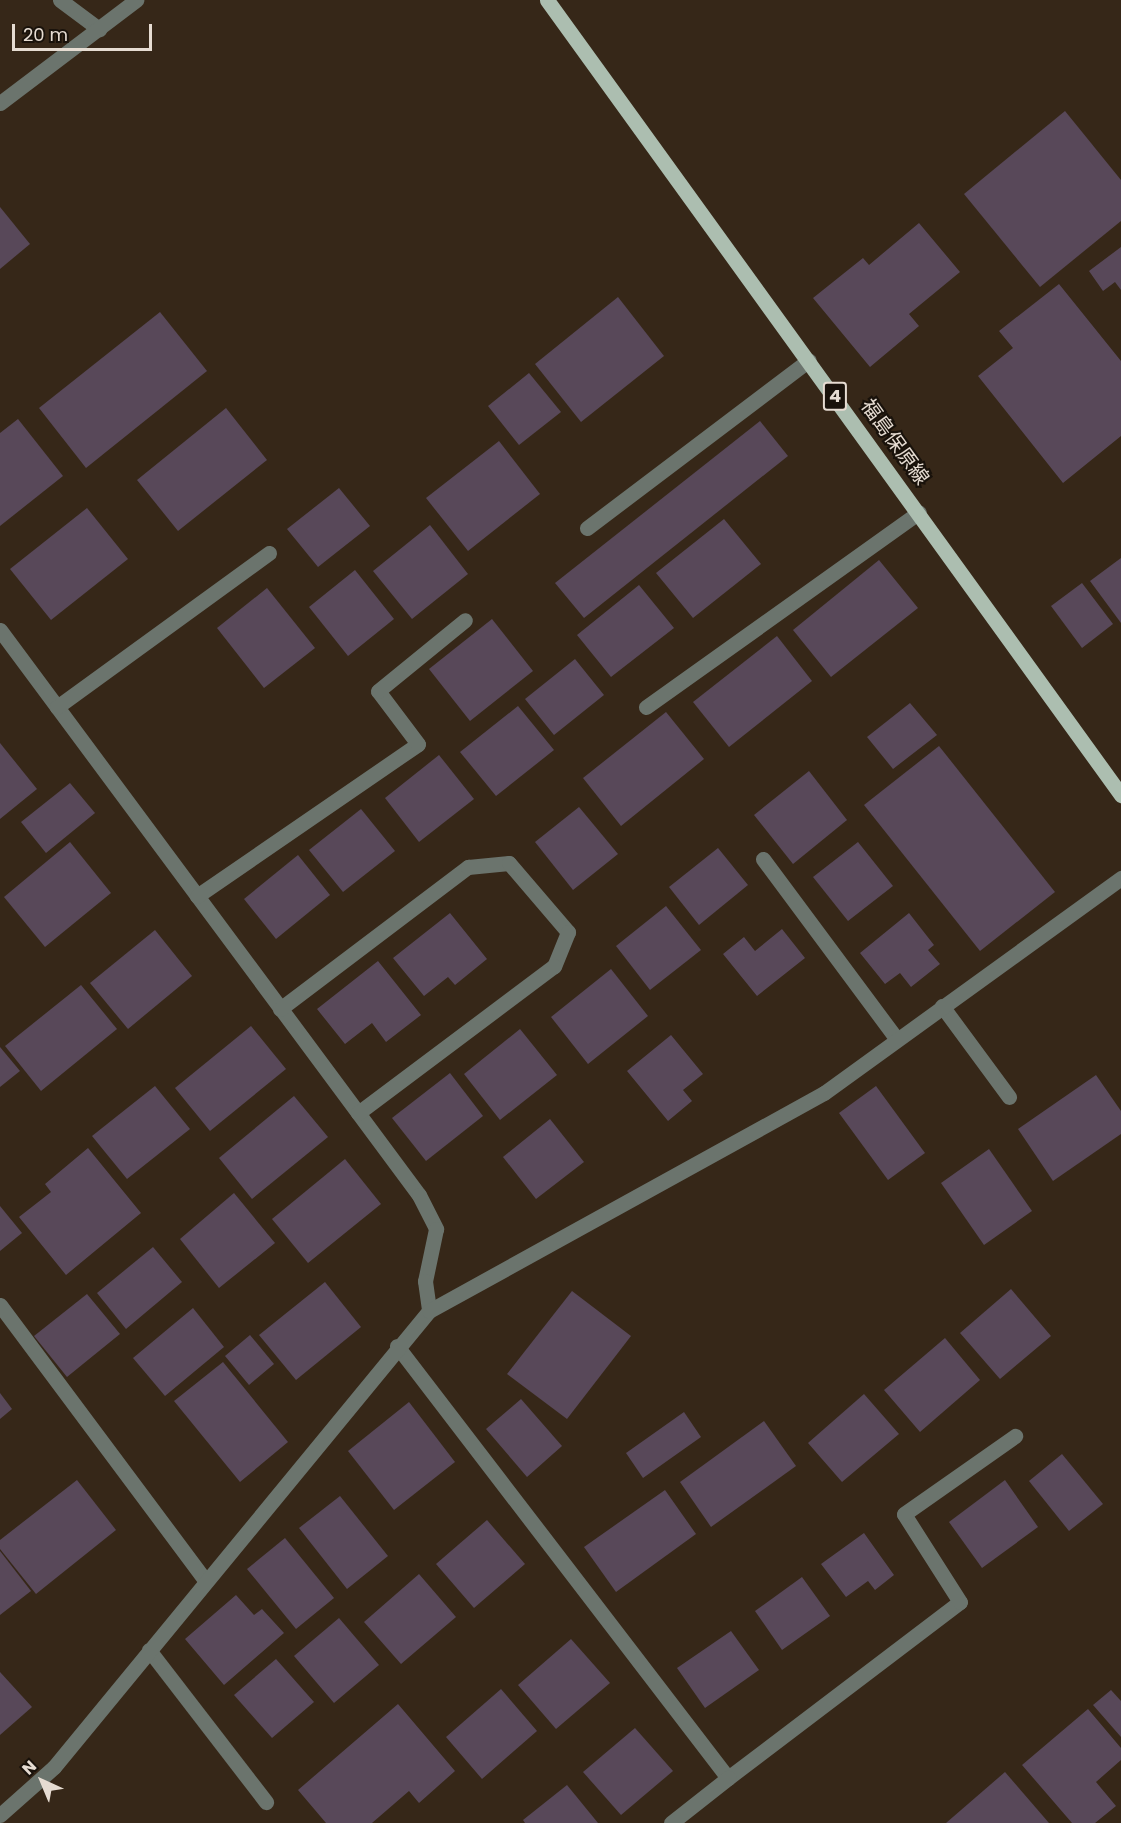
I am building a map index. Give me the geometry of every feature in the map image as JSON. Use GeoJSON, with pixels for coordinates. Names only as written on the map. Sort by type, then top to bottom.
{"type":"FeatureCollection","features":[{"type":"Feature","properties":{"kind":"main road","name":"福島保原線"},"geometry":{"type":"LineString","coordinates":[[547,0],[919,512],[1121,795]]}},
{"type":"Feature","properties":{"kind":"street"},"geometry":{"type":"LineString","coordinates":[[60,0],[99,29]]}},
{"type":"Feature","properties":{"kind":"street"},"geometry":{"type":"LineString","coordinates":[[0,103],[136,0]]}},
{"type":"Feature","properties":{"kind":"street"},"geometry":{"type":"LineString","coordinates":[[587,528],[809,360]]}},
{"type":"Feature","properties":{"kind":"street"},"geometry":{"type":"LineString","coordinates":[[645,707],[919,512]]}},
{"type":"Feature","properties":{"kind":"street"},"geometry":{"type":"LineString","coordinates":[[57,707],[269,553]]}},
{"type":"Feature","properties":{"kind":"street"},"geometry":{"type":"LineString","coordinates":[[197,896],[418,744],[378,691],[465,620]]}},
{"type":"Feature","properties":{"kind":"street"},"geometry":{"type":"LineString","coordinates":[[0,630],[419,1195],[436,1229],[425,1281],[429,1311]]}},
{"type":"Feature","properties":{"kind":"street"},"geometry":{"type":"LineString","coordinates":[[763,859],[896,1038]]}},
{"type":"Feature","properties":{"kind":"street"},"geometry":{"type":"LineString","coordinates":[[280,1009],[468,867],[508,863],[568,932],[554,966],[358,1113]]}},
{"type":"Feature","properties":{"kind":"street"},"geometry":{"type":"LineString","coordinates":[[0,1815],[54,1767],[204,1580],[397,1346],[429,1311],[824,1093],[896,1038],[1121,878]]}},
{"type":"Feature","properties":{"kind":"street"},"geometry":{"type":"LineString","coordinates":[[942,1006],[1009,1097]]}},
{"type":"Feature","properties":{"kind":"street"},"geometry":{"type":"LineString","coordinates":[[0,1305],[204,1580]]}},
{"type":"Feature","properties":{"kind":"street"},"geometry":{"type":"LineString","coordinates":[[397,1346],[728,1778]]}},
{"type":"Feature","properties":{"kind":"street"},"geometry":{"type":"LineString","coordinates":[[671,1823],[960,1602],[904,1514],[1015,1436]]}},
{"type":"Feature","properties":{"kind":"street"},"geometry":{"type":"LineString","coordinates":[[149,1650],[266,1802]]}},
{"type":"Feature","properties":{"kind":"building"},"geometry":{"type":"Polygon","coordinates":[[[1065,111],[1121,180],[1121,221],[1040,287],[964,194],[1065,111]]]}},
{"type":"Feature","properties":{"kind":"building"},"geometry":{"type":"Polygon","coordinates":[[[0,207],[30,244],[0,269],[0,207]]]}},
{"type":"Feature","properties":{"kind":"building"},"geometry":{"type":"Polygon","coordinates":[[[919,223],[960,272],[909,314],[919,326],[870,367],[813,298],[863,258],[869,265],[919,223]]]}},
{"type":"Feature","properties":{"kind":"building"},"geometry":{"type":"Polygon","coordinates":[[[1121,247],[1121,290],[1115,282],[1103,291],[1089,271],[1121,247]]]}},
{"type":"Feature","properties":{"kind":"building"},"geometry":{"type":"Polygon","coordinates":[[[1059,284],[1121,361],[1121,436],[1063,483],[978,376],[1013,348],[999,331],[1059,284]]]}},
{"type":"Feature","properties":{"kind":"building"},"geometry":{"type":"Polygon","coordinates":[[[618,297],[664,356],[581,422],[535,364],[618,297]]]}},
{"type":"Feature","properties":{"kind":"building"},"geometry":{"type":"Polygon","coordinates":[[[160,312],[207,371],[86,468],[39,408],[160,312]]]}},
{"type":"Feature","properties":{"kind":"building"},"geometry":{"type":"Polygon","coordinates":[[[529,373],[561,412],[519,445],[488,406],[529,373]]]}},
{"type":"Feature","properties":{"kind":"building"},"geometry":{"type":"Polygon","coordinates":[[[226,408],[267,460],[178,531],[137,480],[226,408]]]}},
{"type":"Feature","properties":{"kind":"building"},"geometry":{"type":"Polygon","coordinates":[[[18,419],[63,476],[0,526],[0,433],[18,419]]]}},
{"type":"Feature","properties":{"kind":"building"},"geometry":{"type":"Polygon","coordinates":[[[760,421],[788,456],[584,618],[555,583],[760,421]]]}},
{"type":"Feature","properties":{"kind":"building"},"geometry":{"type":"Polygon","coordinates":[[[499,441],[540,494],[468,551],[426,498],[499,441]]]}},
{"type":"Feature","properties":{"kind":"building"},"geometry":{"type":"Polygon","coordinates":[[[339,488],[370,526],[318,567],[287,529],[339,488]]]}},
{"type":"Feature","properties":{"kind":"building"},"geometry":{"type":"Polygon","coordinates":[[[87,508],[128,559],[51,620],[10,569],[87,508]]]}},
{"type":"Feature","properties":{"kind":"building"},"geometry":{"type":"Polygon","coordinates":[[[724,519],[761,564],[693,618],[656,573],[724,519]]]}},
{"type":"Feature","properties":{"kind":"building"},"geometry":{"type":"Polygon","coordinates":[[[430,525],[468,574],[412,619],[373,571],[430,525]]]}},
{"type":"Feature","properties":{"kind":"building"},"geometry":{"type":"Polygon","coordinates":[[[1121,558],[1121,623],[1090,581],[1121,558]]]}},
{"type":"Feature","properties":{"kind":"building"},"geometry":{"type":"Polygon","coordinates":[[[879,560],[918,608],[831,677],[793,630],[879,560]]]}},
{"type":"Feature","properties":{"kind":"building"},"geometry":{"type":"Polygon","coordinates":[[[355,570],[394,619],[348,656],[309,607],[355,570]]]}},
{"type":"Feature","properties":{"kind":"building"},"geometry":{"type":"Polygon","coordinates":[[[1082,583],[1113,624],[1082,648],[1051,606],[1082,583]]]}},
{"type":"Feature","properties":{"kind":"building"},"geometry":{"type":"Polygon","coordinates":[[[639,585],[674,628],[611,677],[577,635],[639,585]]]}},
{"type":"Feature","properties":{"kind":"building"},"geometry":{"type":"Polygon","coordinates":[[[267,588],[315,648],[264,688],[217,628],[267,588]]]}},
{"type":"Feature","properties":{"kind":"building"},"geometry":{"type":"Polygon","coordinates":[[[492,619],[533,671],[470,721],[429,669],[492,619]]]}},
{"type":"Feature","properties":{"kind":"building"},"geometry":{"type":"Polygon","coordinates":[[[777,636],[812,681],[729,747],[693,702],[777,636]]]}},
{"type":"Feature","properties":{"kind":"building"},"geometry":{"type":"Polygon","coordinates":[[[575,659],[604,695],[554,735],[525,699],[575,659]]]}},
{"type":"Feature","properties":{"kind":"building"},"geometry":{"type":"Polygon","coordinates":[[[910,703],[937,735],[893,769],[867,737],[910,703]]]}},
{"type":"Feature","properties":{"kind":"building"},"geometry":{"type":"Polygon","coordinates":[[[518,706],[554,750],[496,796],[460,752],[518,706]]]}},
{"type":"Feature","properties":{"kind":"building"},"geometry":{"type":"Polygon","coordinates":[[[666,712],[704,759],[621,826],[583,778],[666,712]]]}},
{"type":"Feature","properties":{"kind":"building"},"geometry":{"type":"Polygon","coordinates":[[[0,743],[37,789],[0,819],[0,743]]]}},
{"type":"Feature","properties":{"kind":"building"},"geometry":{"type":"Polygon","coordinates":[[[939,746],[1055,892],[980,951],[864,805],[939,746]]]}},
{"type":"Feature","properties":{"kind":"building"},"geometry":{"type":"Polygon","coordinates":[[[439,755],[474,799],[419,842],[385,798],[439,755]]]}},
{"type":"Feature","properties":{"kind":"building"},"geometry":{"type":"Polygon","coordinates":[[[809,771],[847,820],[793,864],[754,815],[809,771]]]}},
{"type":"Feature","properties":{"kind":"building"},"geometry":{"type":"Polygon","coordinates":[[[70,783],[95,813],[46,853],[21,822],[70,783]]]}},
{"type":"Feature","properties":{"kind":"building"},"geometry":{"type":"Polygon","coordinates":[[[579,807],[618,854],[573,890],[535,842],[579,807]]]}},
{"type":"Feature","properties":{"kind":"building"},"geometry":{"type":"Polygon","coordinates":[[[361,809],[395,851],[343,892],[309,850],[361,809]]]}},
{"type":"Feature","properties":{"kind":"building"},"geometry":{"type":"Polygon","coordinates":[[[70,842],[111,893],[45,947],[4,897],[70,842]]]}},
{"type":"Feature","properties":{"kind":"building"},"geometry":{"type":"Polygon","coordinates":[[[858,842],[893,886],[848,921],[813,877],[858,842]]]}},
{"type":"Feature","properties":{"kind":"building"},"geometry":{"type":"Polygon","coordinates":[[[718,848],[748,885],[699,925],[669,887],[718,848]]]}},
{"type":"Feature","properties":{"kind":"building"},"geometry":{"type":"Polygon","coordinates":[[[298,855],[330,895],[276,939],[244,899],[298,855]]]}},
{"type":"Feature","properties":{"kind":"building"},"geometry":{"type":"Polygon","coordinates":[[[666,906],[701,950],[650,990],[616,946],[666,906]]]}},
{"type":"Feature","properties":{"kind":"building"},"geometry":{"type":"Polygon","coordinates":[[[450,913],[487,959],[455,985],[448,977],[424,996],[393,958],[450,913]]]}},
{"type":"Feature","properties":{"kind":"building"},"geometry":{"type":"Polygon","coordinates":[[[909,913],[934,945],[928,950],[940,964],[911,987],[900,973],[885,984],[860,953],[909,913]]]}},
{"type":"Feature","properties":{"kind":"building"},"geometry":{"type":"Polygon","coordinates":[[[782,929],[805,958],[757,996],[723,954],[744,937],[755,951],[782,929]]]}},
{"type":"Feature","properties":{"kind":"building"},"geometry":{"type":"Polygon","coordinates":[[[155,930],[192,976],[128,1029],[90,983],[155,930]]]}},
{"type":"Feature","properties":{"kind":"building"},"geometry":{"type":"Polygon","coordinates":[[[378,961],[421,1015],[386,1042],[372,1023],[345,1044],[317,1009],[378,961]]]}},
{"type":"Feature","properties":{"kind":"building"},"geometry":{"type":"Polygon","coordinates":[[[611,969],[648,1016],[588,1064],[551,1017],[611,969]]]}},
{"type":"Feature","properties":{"kind":"building"},"geometry":{"type":"Polygon","coordinates":[[[81,985],[117,1029],[41,1091],[5,1046],[81,985]]]}},
{"type":"Feature","properties":{"kind":"building"},"geometry":{"type":"Polygon","coordinates":[[[251,1026],[286,1069],[210,1131],[175,1088],[251,1026]]]}},
{"type":"Feature","properties":{"kind":"building"},"geometry":{"type":"Polygon","coordinates":[[[520,1029],[557,1075],[500,1120],[464,1074],[520,1029]]]}},
{"type":"Feature","properties":{"kind":"building"},"geometry":{"type":"Polygon","coordinates":[[[671,1035],[703,1074],[683,1090],[692,1101],[668,1121],[627,1071],[671,1035]]]}},
{"type":"Feature","properties":{"kind":"building"},"geometry":{"type":"Polygon","coordinates":[[[0,1047],[20,1071],[0,1087],[0,1047]]]}},
{"type":"Feature","properties":{"kind":"building"},"geometry":{"type":"Polygon","coordinates":[[[450,1073],[483,1116],[426,1161],[392,1118],[450,1073]]]}},
{"type":"Feature","properties":{"kind":"building"},"geometry":{"type":"Polygon","coordinates":[[[1096,1075],[1121,1111],[1121,1134],[1053,1181],[1018,1129],[1096,1075]]]}},
{"type":"Feature","properties":{"kind":"building"},"geometry":{"type":"Polygon","coordinates":[[[155,1086],[190,1129],[127,1179],[92,1136],[155,1086]]]}},
{"type":"Feature","properties":{"kind":"building"},"geometry":{"type":"Polygon","coordinates":[[[876,1086],[925,1153],[888,1180],[839,1113],[876,1086]]]}},
{"type":"Feature","properties":{"kind":"building"},"geometry":{"type":"Polygon","coordinates":[[[294,1096],[328,1137],[252,1199],[219,1158],[294,1096]]]}},
{"type":"Feature","properties":{"kind":"building"},"geometry":{"type":"Polygon","coordinates":[[[550,1119],[584,1162],[536,1199],[503,1157],[550,1119]]]}},
{"type":"Feature","properties":{"kind":"building"},"geometry":{"type":"Polygon","coordinates":[[[88,1148],[141,1213],[66,1275],[19,1217],[51,1192],[45,1184],[88,1148]]]}},
{"type":"Feature","properties":{"kind":"building"},"geometry":{"type":"Polygon","coordinates":[[[989,1149],[1032,1211],[984,1245],[941,1183],[989,1149]]]}},
{"type":"Feature","properties":{"kind":"building"},"geometry":{"type":"Polygon","coordinates":[[[345,1159],[381,1204],[308,1263],[272,1219],[345,1159]]]}},
{"type":"Feature","properties":{"kind":"building"},"geometry":{"type":"Polygon","coordinates":[[[234,1193],[275,1243],[219,1288],[180,1239],[234,1193]]]}},
{"type":"Feature","properties":{"kind":"building"},"geometry":{"type":"Polygon","coordinates":[[[0,1206],[22,1233],[0,1251],[0,1206]]]}},
{"type":"Feature","properties":{"kind":"building"},"geometry":{"type":"Polygon","coordinates":[[[153,1247],[182,1282],[126,1329],[97,1293],[153,1247]]]}},
{"type":"Feature","properties":{"kind":"building"},"geometry":{"type":"Polygon","coordinates":[[[325,1282],[361,1327],[296,1380],[259,1335],[325,1282]]]}},
{"type":"Feature","properties":{"kind":"building"},"geometry":{"type":"Polygon","coordinates":[[[1011,1289],[1051,1336],[1000,1379],[960,1333],[1011,1289]]]}},
{"type":"Feature","properties":{"kind":"building"},"geometry":{"type":"Polygon","coordinates":[[[572,1291],[631,1336],[567,1419],[507,1374],[572,1291]]]}},
{"type":"Feature","properties":{"kind":"building"},"geometry":{"type":"Polygon","coordinates":[[[87,1294],[120,1334],[67,1377],[34,1336],[87,1294]]]}},
{"type":"Feature","properties":{"kind":"building"},"geometry":{"type":"Polygon","coordinates":[[[193,1308],[224,1347],[165,1396],[133,1358],[193,1308]]]}},
{"type":"Feature","properties":{"kind":"building"},"geometry":{"type":"Polygon","coordinates":[[[250,1335],[274,1364],[249,1385],[225,1356],[250,1335]]]}},
{"type":"Feature","properties":{"kind":"building"},"geometry":{"type":"Polygon","coordinates":[[[945,1338],[980,1380],[920,1432],[884,1390],[945,1338]]]}},
{"type":"Feature","properties":{"kind":"building"},"geometry":{"type":"Polygon","coordinates":[[[223,1362],[288,1442],[240,1482],[174,1401],[223,1362]]]}},
{"type":"Feature","properties":{"kind":"building"},"geometry":{"type":"Polygon","coordinates":[[[0,1393],[12,1409],[0,1419],[0,1393]]]}},
{"type":"Feature","properties":{"kind":"building"},"geometry":{"type":"Polygon","coordinates":[[[864,1394],[899,1434],[842,1482],[808,1443],[864,1394]]]}},
{"type":"Feature","properties":{"kind":"building"},"geometry":{"type":"Polygon","coordinates":[[[521,1399],[562,1446],[527,1477],[486,1429],[521,1399]]]}},
{"type":"Feature","properties":{"kind":"building"},"geometry":{"type":"Polygon","coordinates":[[[409,1402],[455,1462],[394,1510],[348,1451],[409,1402]]]}},
{"type":"Feature","properties":{"kind":"building"},"geometry":{"type":"Polygon","coordinates":[[[684,1412],[701,1437],[643,1478],[626,1453],[684,1412]]]}},
{"type":"Feature","properties":{"kind":"building"},"geometry":{"type":"Polygon","coordinates":[[[764,1421],[796,1466],[711,1527],[680,1482],[764,1421]]]}},
{"type":"Feature","properties":{"kind":"building"},"geometry":{"type":"Polygon","coordinates":[[[1062,1454],[1103,1504],[1069,1531],[1029,1481],[1062,1454]]]}},
{"type":"Feature","properties":{"kind":"building"},"geometry":{"type":"Polygon","coordinates":[[[77,1480],[116,1530],[36,1594],[0,1549],[0,1540],[77,1480]]]}},
{"type":"Feature","properties":{"kind":"building"},"geometry":{"type":"Polygon","coordinates":[[[1005,1480],[1038,1527],[982,1568],[949,1522],[1005,1480]]]}},
{"type":"Feature","properties":{"kind":"building"},"geometry":{"type":"Polygon","coordinates":[[[665,1490],[696,1534],[616,1592],[584,1547],[665,1490]]]}},
{"type":"Feature","properties":{"kind":"building"},"geometry":{"type":"Polygon","coordinates":[[[340,1496],[388,1556],[347,1589],[299,1528],[340,1496]]]}},
{"type":"Feature","properties":{"kind":"building"},"geometry":{"type":"Polygon","coordinates":[[[487,1520],[525,1564],[474,1608],[436,1564],[487,1520]]]}},
{"type":"Feature","properties":{"kind":"building"},"geometry":{"type":"Polygon","coordinates":[[[864,1533],[894,1575],[875,1590],[868,1581],[846,1597],[821,1564],[864,1533]]]}},
{"type":"Feature","properties":{"kind":"building"},"geometry":{"type":"Polygon","coordinates":[[[285,1538],[334,1598],[296,1629],[247,1569],[285,1538]]]}},
{"type":"Feature","properties":{"kind":"building"},"geometry":{"type":"Polygon","coordinates":[[[0,1551],[31,1591],[0,1615],[0,1551]]]}},
{"type":"Feature","properties":{"kind":"building"},"geometry":{"type":"Polygon","coordinates":[[[419,1574],[456,1617],[401,1664],[364,1622],[419,1574]]]}},
{"type":"Feature","properties":{"kind":"building"},"geometry":{"type":"Polygon","coordinates":[[[802,1577],[830,1616],[782,1650],[755,1611],[802,1577]]]}},
{"type":"Feature","properties":{"kind":"building"},"geometry":{"type":"Polygon","coordinates":[[[236,1595],[254,1615],[262,1609],[284,1633],[224,1685],[185,1639],[236,1595]]]}},
{"type":"Feature","properties":{"kind":"building"},"geometry":{"type":"Polygon","coordinates":[[[339,1618],[379,1665],[334,1703],[294,1656],[339,1618]]]}},
{"type":"Feature","properties":{"kind":"building"},"geometry":{"type":"Polygon","coordinates":[[[731,1631],[759,1670],[705,1708],[677,1668],[731,1631]]]}},
{"type":"Feature","properties":{"kind":"building"},"geometry":{"type":"Polygon","coordinates":[[[571,1639],[610,1683],[556,1729],[518,1685],[571,1639]]]}},
{"type":"Feature","properties":{"kind":"building"},"geometry":{"type":"Polygon","coordinates":[[[276,1659],[314,1702],[272,1738],[234,1695],[276,1659]]]}},
{"type":"Feature","properties":{"kind":"building"},"geometry":{"type":"Polygon","coordinates":[[[0,1672],[32,1707],[0,1735],[0,1672]]]}},
{"type":"Feature","properties":{"kind":"building"},"geometry":{"type":"Polygon","coordinates":[[[501,1689],[537,1731],[482,1779],[446,1737],[501,1689]]]}},
{"type":"Feature","properties":{"kind":"building"},"geometry":{"type":"Polygon","coordinates":[[[1111,1690],[1121,1701],[1121,1737],[1093,1705],[1111,1690]]]}},
{"type":"Feature","properties":{"kind":"building"},"geometry":{"type":"Polygon","coordinates":[[[398,1704],[455,1771],[419,1803],[409,1791],[372,1823],[326,1823],[298,1790],[398,1704]]]}},
{"type":"Feature","properties":{"kind":"building"},"geometry":{"type":"Polygon","coordinates":[[[1088,1709],[1121,1748],[1121,1760],[1096,1782],[1116,1806],[1095,1823],[1072,1823],[1022,1765],[1088,1709]]]}},
{"type":"Feature","properties":{"kind":"building"},"geometry":{"type":"Polygon","coordinates":[[[635,1728],[673,1771],[621,1815],[583,1772],[635,1728]]]}},
{"type":"Feature","properties":{"kind":"building"},"geometry":{"type":"Polygon","coordinates":[[[1005,1772],[1049,1823],[946,1823],[1005,1772]]]}},
{"type":"Feature","properties":{"kind":"building"},"geometry":{"type":"Polygon","coordinates":[[[567,1785],[598,1823],[525,1823],[523,1820],[567,1785]]]}}]}
